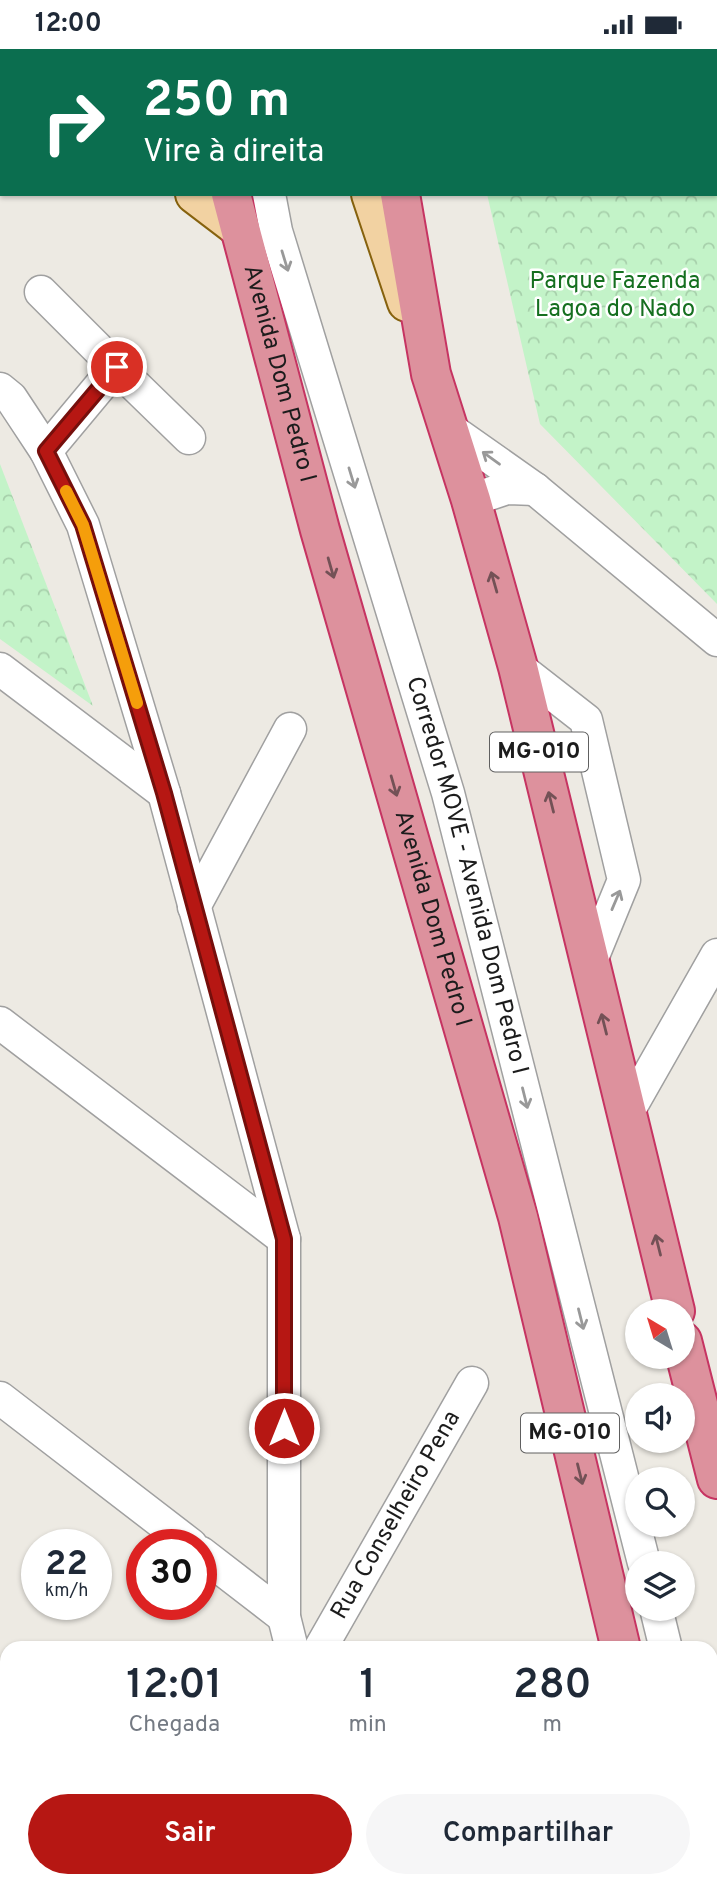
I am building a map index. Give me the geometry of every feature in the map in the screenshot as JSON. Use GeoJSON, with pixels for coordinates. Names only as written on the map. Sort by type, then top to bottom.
{"type":"FeatureCollection","features":[{"type":"Feature","properties":{"kind":"highway","name":"MG-010"},"geometry":{"type":"LineString","coordinates":[[400,196],[431,374],[471,500],[518,667],[672,1299]]}},
{"type":"Feature","properties":{"kind":"highway","name":"Avenida Dom Pedro I"},"geometry":{"type":"LineString","coordinates":[[234,210],[324,544],[518,1217],[619,1641]]}},
{"type":"Feature","properties":{"kind":"highway"},"geometry":{"type":"LineString","coordinates":[[689,1369],[717,1479]]}},
{"type":"Feature","properties":{"kind":"main road"},"geometry":{"type":"LineString","coordinates":[[200,196],[234,210]]}},
{"type":"Feature","properties":{"kind":"main road"},"geometry":{"type":"LineString","coordinates":[[372,196],[431,374]]}},
{"type":"Feature","properties":{"kind":"street","name":"Corredor MOVE - Avenida Dom Pedro I"},"geometry":{"type":"LineString","coordinates":[[269,196],[276,230],[448,793],[641,1551]]}},
{"type":"Feature","properties":{"kind":"street"},"geometry":{"type":"LineString","coordinates":[[41,292],[189,437]]}},
{"type":"Feature","properties":{"kind":"street"},"geometry":{"type":"LineString","coordinates":[[46,451],[117,367]]}},
{"type":"Feature","properties":{"kind":"street"},"geometry":{"type":"LineString","coordinates":[[0,389],[11,398],[46,451],[83,525],[164,793],[284,1239],[284,1617],[290,1641]]}},
{"type":"Feature","properties":{"kind":"street"},"geometry":{"type":"LineString","coordinates":[[447,427],[535,489],[717,640]]}},
{"type":"Feature","properties":{"kind":"street"},"geometry":{"type":"LineString","coordinates":[[471,500],[508,488],[535,489]]}},
{"type":"Feature","properties":{"kind":"street"},"geometry":{"type":"LineString","coordinates":[[518,667],[586,720],[624,880],[590,963]]}},
{"type":"Feature","properties":{"kind":"street"},"geometry":{"type":"LineString","coordinates":[[0,669],[164,793]]}},
{"type":"Feature","properties":{"kind":"street"},"geometry":{"type":"LineString","coordinates":[[194,907],[290,729]]}},
{"type":"Feature","properties":{"kind":"street"},"geometry":{"type":"LineString","coordinates":[[626,1115],[717,955]]}},
{"type":"Feature","properties":{"kind":"street"},"geometry":{"type":"LineString","coordinates":[[0,1023],[284,1239]]}},
{"type":"Feature","properties":{"kind":"street","name":"Rua Conselheiro Pena"},"geometry":{"type":"LineString","coordinates":[[325,1641],[472,1383]]}},
{"type":"Feature","properties":{"kind":"street"},"geometry":{"type":"LineString","coordinates":[[0,1398],[170,1529]]}},
{"type":"Feature","properties":{"kind":"street"},"geometry":{"type":"LineString","coordinates":[[217,1565],[284,1617]]}},
{"type":"Feature","properties":{"kind":"street"},"geometry":{"type":"LineString","coordinates":[[659,1621],[664,1641]]}},
{"type":"Feature","properties":{"kind":"green space","name":"Parque Fazenda Lagoa do Nado"},"geometry":{"type":"Polygon","coordinates":[[[487,196],[717,196],[717,604],[540,424],[487,196]]]}},
{"type":"Feature","properties":{"kind":"green space"},"geometry":{"type":"Polygon","coordinates":[[[0,464],[93,706],[0,639],[0,464]]]}},
{"type":"Feature","properties":{"kind":"slow traffic"},"geometry":{"type":"LineString","coordinates":[[66,491],[83,525],[137,703]]}},
{"type":"Feature","properties":{"kind":"route"},"geometry":{"type":"LineString","coordinates":[[117,367],[46,451],[83,525],[164,793],[284,1239],[284,1428]]}}]}
